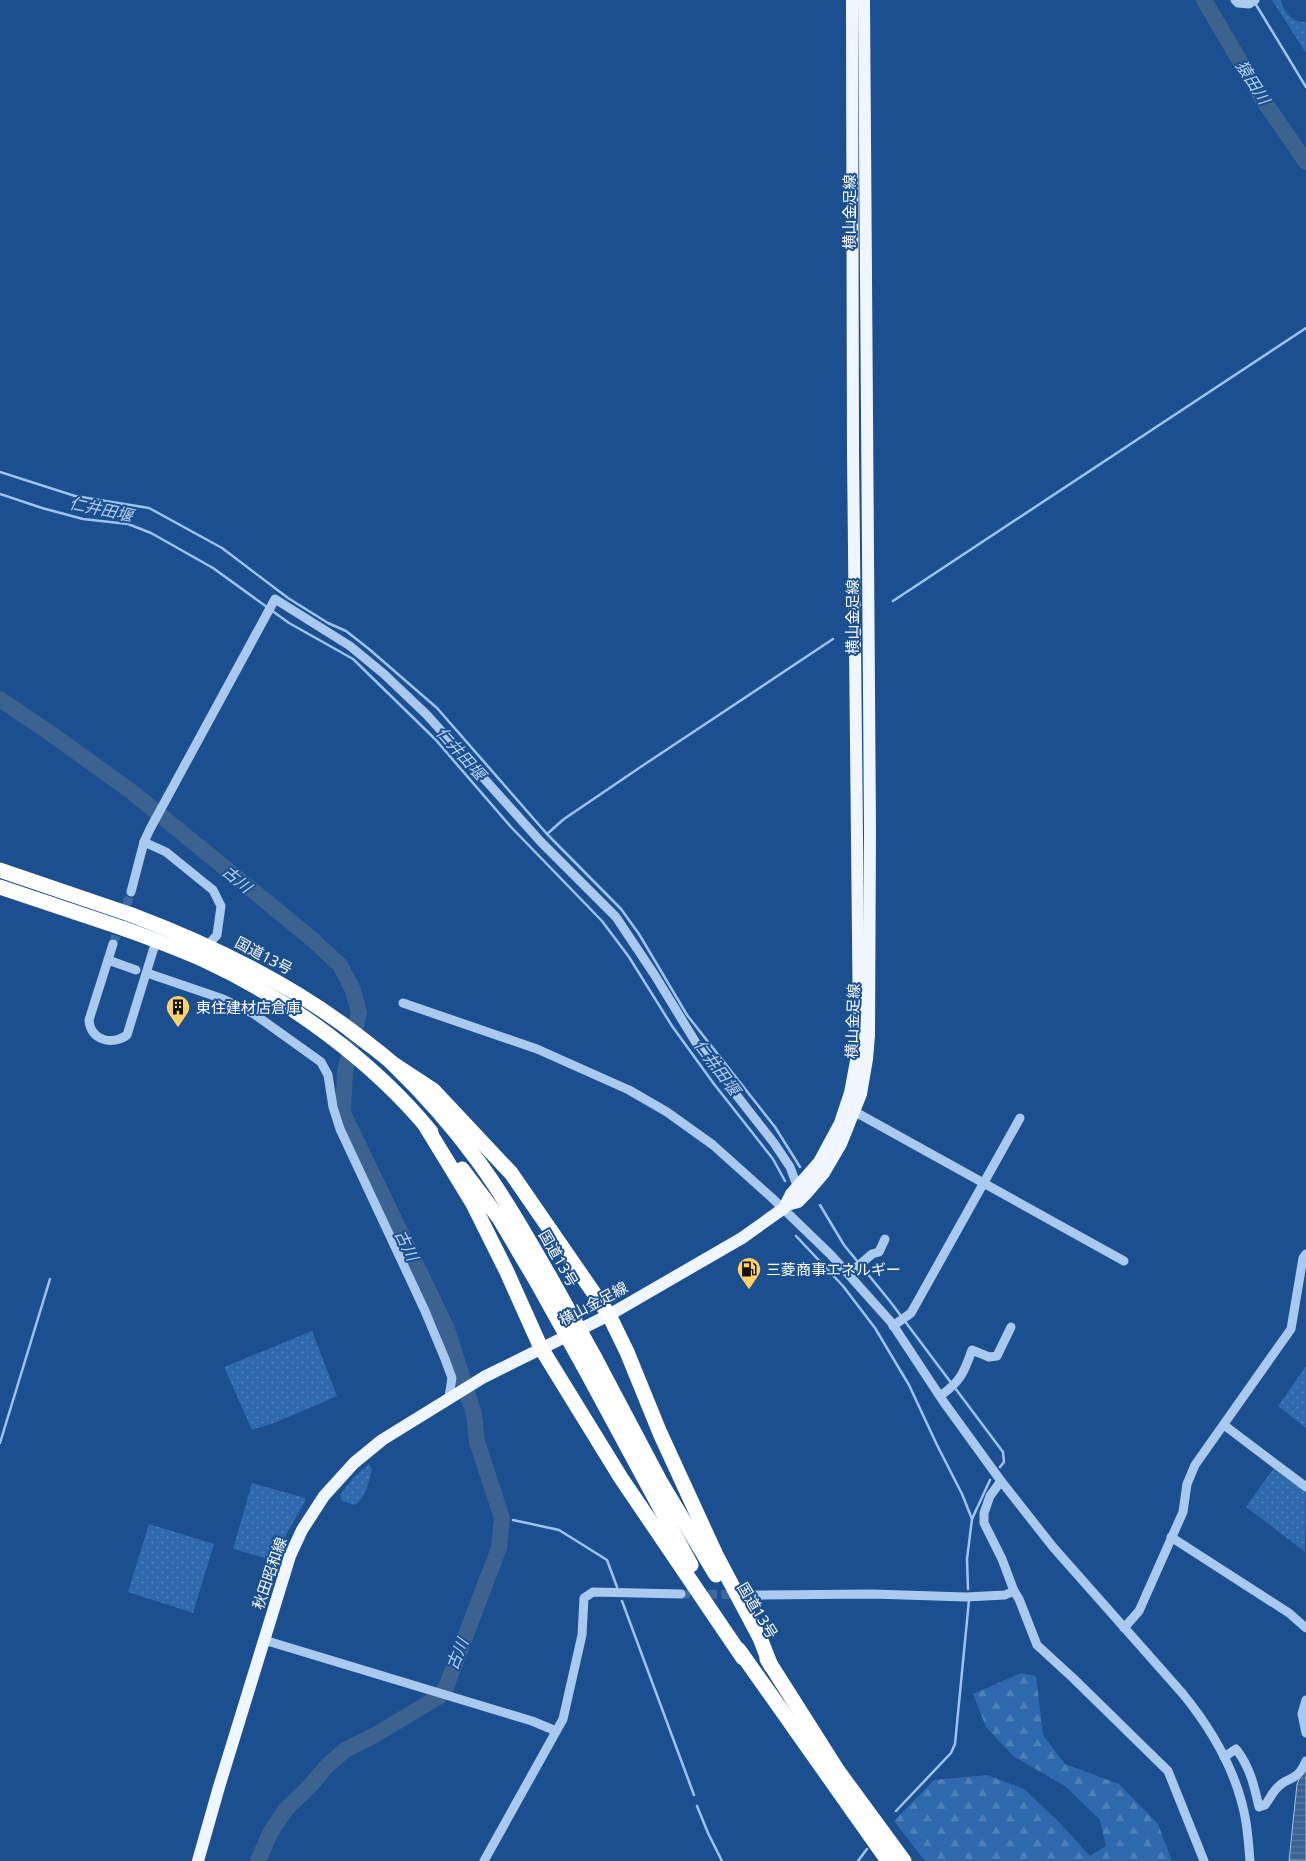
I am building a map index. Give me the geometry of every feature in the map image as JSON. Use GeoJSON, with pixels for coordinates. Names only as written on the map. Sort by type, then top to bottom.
{"type":"FeatureCollection","features":[{"type":"Feature","properties":{"kind":"highway","name":"国道13号"},"geometry":{"type":"LineString","coordinates":[[0,870],[132,915],[208,945],[287,987],[318,1006],[367,1043],[392,1063],[427,1099],[478,1160],[505,1199],[544,1280],[589,1362],[660,1481],[838,1771],[904,1861]]}},
{"type":"Feature","properties":{"kind":"highway","name":"国道13号"},"geometry":{"type":"LineString","coordinates":[[0,887],[125,929],[206,961],[275,999],[340,1044],[393,1090],[426,1125],[469,1177],[544,1280]]}},
{"type":"Feature","properties":{"kind":"highway"},"geometry":{"type":"LineString","coordinates":[[392,1063],[433,1090],[511,1173],[610,1315],[660,1433],[704,1528],[760,1638],[772,1666]]}},
{"type":"Feature","properties":{"kind":"highway"},"geometry":{"type":"LineString","coordinates":[[426,1125],[472,1202],[506,1270],[541,1348],[621,1478],[743,1658]]}},
{"type":"Feature","properties":{"kind":"highway","name":"国道13号"},"geometry":{"type":"LineString","coordinates":[[589,1362],[685,1555],[743,1658],[888,1861]]}},
{"type":"Feature","properties":{"kind":"main road","name":"横山金足線"},"geometry":{"type":"LineString","coordinates":[[541,1348],[610,1315],[742,1238],[785,1206],[798,1202],[824,1173],[841,1144],[850,1109],[859,1032],[853,452],[852,0]]}},
{"type":"Feature","properties":{"kind":"main road","name":"横山金足線"},"geometry":{"type":"LineString","coordinates":[[785,1206],[791,1194],[812,1172],[824,1154],[850,1109],[865,1076],[869,1017],[870,830],[864,0]]}},
{"type":"Feature","properties":{"kind":"main road","name":"秋田昭和線"},"geometry":{"type":"LineString","coordinates":[[198,1861],[219,1786],[290,1556],[302,1530],[324,1496],[354,1462],[382,1440],[449,1397],[541,1348]]}},
{"type":"Feature","properties":{"kind":"street"},"geometry":{"type":"LineString","coordinates":[[1235,0],[1238,3],[1252,2]]}},
{"type":"Feature","properties":{"kind":"street"},"geometry":{"type":"LineString","coordinates":[[131,892],[144,842],[150,829],[275,599],[350,646],[384,674],[427,715],[541,842],[616,917],[698,1046],[774,1143],[790,1167],[798,1188]]}},
{"type":"Feature","properties":{"kind":"street"},"geometry":{"type":"LineString","coordinates":[[144,842],[166,852],[213,890],[221,906],[217,935],[208,945]]}},
{"type":"Feature","properties":{"kind":"street"},"geometry":{"type":"LineString","coordinates":[[113,944],[89,1020],[89,1026],[95,1036],[102,1040],[115,1041],[126,1035],[156,941]]}},
{"type":"Feature","properties":{"kind":"street"},"geometry":{"type":"LineString","coordinates":[[108,960],[136,970]]}},
{"type":"Feature","properties":{"kind":"street"},"geometry":{"type":"LineString","coordinates":[[150,974],[223,998],[254,1014],[321,1062],[328,1075],[333,1107],[340,1129],[409,1275],[445,1359],[452,1378],[449,1397]]}},
{"type":"Feature","properties":{"kind":"street"},"geometry":{"type":"LineString","coordinates":[[402,1003],[537,1049],[629,1090],[667,1112],[713,1145],[785,1206],[849,1274],[900,1322],[940,1396],[1000,1481],[1053,1547],[1183,1694],[1220,1746],[1237,1789],[1246,1821],[1250,1861]]}},
{"type":"Feature","properties":{"kind":"street"},"geometry":{"type":"LineString","coordinates":[[850,1109],[1124,1261]]}},
{"type":"Feature","properties":{"kind":"street"},"geometry":{"type":"LineString","coordinates":[[900,1322],[911,1313],[1020,1118]]}},
{"type":"Feature","properties":{"kind":"street"},"geometry":{"type":"LineString","coordinates":[[849,1274],[872,1254],[879,1252],[885,1239]]}},
{"type":"Feature","properties":{"kind":"street"},"geometry":{"type":"LineString","coordinates":[[1124,1628],[1139,1611],[1183,1512],[1187,1484],[1195,1465],[1291,1329],[1303,1258],[1306,1254]]}},
{"type":"Feature","properties":{"kind":"street"},"geometry":{"type":"LineString","coordinates":[[940,1396],[956,1385],[966,1367],[972,1350],[989,1357],[997,1356],[1010,1327]]}},
{"type":"Feature","properties":{"kind":"street"},"geometry":{"type":"LineString","coordinates":[[1224,1425],[1306,1487]]}},
{"type":"Feature","properties":{"kind":"street"},"geometry":{"type":"LineString","coordinates":[[1000,1481],[990,1496],[984,1514],[984,1523],[1026,1614],[1037,1645],[1168,1771],[1204,1861]]}},
{"type":"Feature","properties":{"kind":"street"},"geometry":{"type":"LineString","coordinates":[[1171,1537],[1289,1613],[1306,1628]]}},
{"type":"Feature","properties":{"kind":"street"},"geometry":{"type":"LineString","coordinates":[[754,1595],[872,1594],[966,1597],[1005,1595],[1014,1591]]}},
{"type":"Feature","properties":{"kind":"street"},"geometry":{"type":"LineString","coordinates":[[484,1861],[563,1719],[582,1635],[584,1598],[593,1592],[681,1594]]}},
{"type":"Feature","properties":{"kind":"street"},"geometry":{"type":"LineString","coordinates":[[264,1640],[532,1721],[556,1731]]}},
{"type":"Feature","properties":{"kind":"street"},"geometry":{"type":"LineString","coordinates":[[1306,1700],[1302,1714],[1306,1733]]}},
{"type":"Feature","properties":{"kind":"street"},"geometry":{"type":"LineString","coordinates":[[1224,1757],[1236,1749],[1242,1757],[1250,1770],[1259,1807],[1265,1805],[1277,1787],[1296,1777],[1302,1771],[1306,1761]]}},
{"type":"Feature","properties":{"kind":"green space"},"geometry":{"type":"Polygon","coordinates":[[[1272,0],[1281,0],[1289,16],[1297,21],[1306,22],[1306,53],[1272,0]]]}},
{"type":"Feature","properties":{"kind":"green space"},"geometry":{"type":"Polygon","coordinates":[[[312,1331],[337,1396],[277,1422],[252,1430],[224,1367],[312,1331]]]}},
{"type":"Feature","properties":{"kind":"green space"},"geometry":{"type":"Polygon","coordinates":[[[1306,1366],[1306,1428],[1278,1406],[1306,1366]]]}},
{"type":"Feature","properties":{"kind":"green space"},"geometry":{"type":"Polygon","coordinates":[[[369,1464],[372,1469],[362,1498],[355,1505],[342,1501],[340,1495],[354,1477],[369,1464]]]}},
{"type":"Feature","properties":{"kind":"green space"},"geometry":{"type":"Polygon","coordinates":[[[1276,1465],[1306,1487],[1305,1552],[1246,1507],[1276,1465]]]}},
{"type":"Feature","properties":{"kind":"green space"},"geometry":{"type":"Polygon","coordinates":[[[252,1483],[305,1498],[275,1561],[233,1549],[252,1483]]]}},
{"type":"Feature","properties":{"kind":"green space"},"geometry":{"type":"Polygon","coordinates":[[[149,1524],[214,1544],[193,1613],[128,1592],[149,1524]]]}},
{"type":"Feature","properties":{"kind":"green space"},"geometry":{"type":"Polygon","coordinates":[[[1021,1673],[1036,1676],[1043,1735],[1065,1764],[1119,1784],[1158,1824],[1172,1861],[925,1861],[894,1821],[934,1780],[987,1775],[1024,1789],[1058,1821],[1090,1856],[1106,1846],[1100,1820],[1065,1786],[1013,1756],[986,1727],[973,1694],[1021,1673]]]}},
{"type":"Feature","properties":{"kind":"shaded area"},"geometry":{"type":"Polygon","coordinates":[[[1306,1763],[1306,1861],[1289,1861],[1297,1784],[1306,1763]]]}},
{"type":"Feature","properties":{"kind":"waterway","name":"猿田川"},"geometry":{"type":"LineString","coordinates":[[1204,0],[1261,97],[1306,162]]}},
{"type":"Feature","properties":{"kind":"waterway"},"geometry":{"type":"LineString","coordinates":[[1255,3],[1306,87]]}},
{"type":"Feature","properties":{"kind":"waterway"},"geometry":{"type":"LineString","coordinates":[[893,601],[1306,328]]}},
{"type":"Feature","properties":{"kind":"waterway"},"geometry":{"type":"LineString","coordinates":[[0,472],[75,496],[149,508],[222,548],[288,598],[328,623],[346,631],[437,708],[547,834],[621,909],[639,934],[687,1015],[775,1127],[800,1167]]}},
{"type":"Feature","properties":{"kind":"waterway","name":"仁井田堰"},"geometry":{"type":"LineString","coordinates":[[0,494],[83,519],[128,524],[151,533],[213,568],[289,623],[353,659],[435,739],[511,827],[602,921],[629,957],[672,1026],[714,1084],[773,1159],[785,1181]]}},
{"type":"Feature","properties":{"kind":"waterway"},"geometry":{"type":"LineString","coordinates":[[547,834],[564,819],[833,639]]}},
{"type":"Feature","properties":{"kind":"waterway","name":"古川"},"geometry":{"type":"LineString","coordinates":[[0,699],[132,792],[312,939],[340,965],[353,990],[359,1013],[345,1072],[343,1113],[447,1329],[474,1414],[477,1442],[502,1518],[499,1548],[446,1687],[440,1696],[375,1735],[345,1750],[327,1766],[286,1809],[270,1833],[258,1861]]}},
{"type":"Feature","properties":{"kind":"waterway"},"geometry":{"type":"LineString","coordinates":[[820,1205],[844,1245],[889,1300],[1003,1452],[1004,1462],[1000,1467]]}},
{"type":"Feature","properties":{"kind":"waterway"},"geometry":{"type":"LineString","coordinates":[[796,1236],[843,1286],[875,1328],[909,1385],[962,1494],[972,1519]]}},
{"type":"Feature","properties":{"kind":"waterway"},"geometry":{"type":"LineString","coordinates":[[0,1443],[50,1279]]}},
{"type":"Feature","properties":{"kind":"waterway"},"geometry":{"type":"LineString","coordinates":[[968,1589],[967,1559],[972,1519],[990,1480]]}},
{"type":"Feature","properties":{"kind":"waterway"},"geometry":{"type":"LineString","coordinates":[[513,1520],[559,1530],[607,1560],[617,1587]]}},
{"type":"Feature","properties":{"kind":"waterway"},"geometry":{"type":"LineString","coordinates":[[896,1811],[951,1753],[955,1744],[969,1600]]}},
{"type":"Feature","properties":{"kind":"waterway"},"geometry":{"type":"LineString","coordinates":[[622,1601],[694,1795]]}},
{"type":"Feature","properties":{"kind":"waterway"},"geometry":{"type":"LineString","coordinates":[[697,1806],[722,1861]]}},
{"type":"Feature","properties":{"kind":"waterway"},"geometry":{"type":"LineString","coordinates":[[858,1861],[867,1849]]}},
{"type":"Feature","properties":{"kind":"tunnel"},"geometry":{"type":"LineString","coordinates":[[113,944],[131,892]]}},
{"type":"Feature","properties":{"kind":"tunnel"},"geometry":{"type":"LineString","coordinates":[[681,1594],[754,1595]]}},
{"type":"Feature","properties":{"kind":"place","name":"東住建材店倉庫"},"geometry":{"type":"Point","coordinates":[178,1028]}},
{"type":"Feature","properties":{"kind":"place","name":"三菱商事エネルギー"},"geometry":{"type":"Point","coordinates":[749,1290]}}]}
